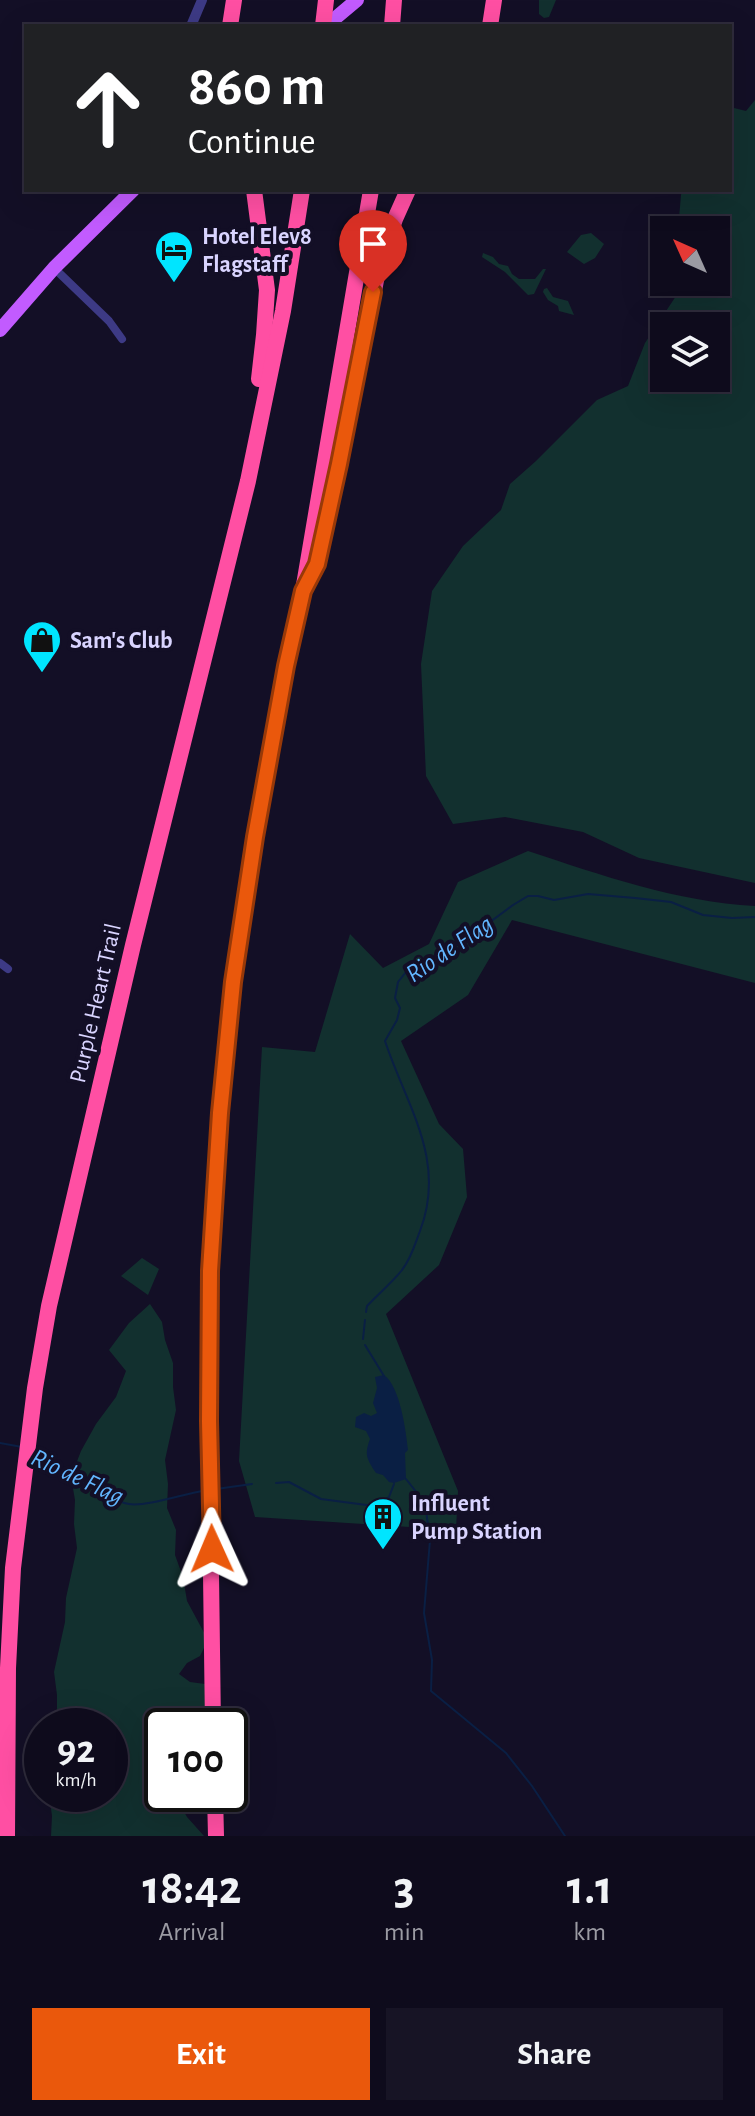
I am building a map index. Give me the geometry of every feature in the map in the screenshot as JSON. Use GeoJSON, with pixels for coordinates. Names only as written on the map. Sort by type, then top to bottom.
{"type":"FeatureCollection","features":[{"type":"Feature","properties":{"kind":"highway"},"geometry":{"type":"LineString","coordinates":[[230,24],[234,0]]}},
{"type":"Feature","properties":{"kind":"highway"},"geometry":{"type":"LineString","coordinates":[[324,24],[326,0]]}},
{"type":"Feature","properties":{"kind":"highway"},"geometry":{"type":"LineString","coordinates":[[490,24],[494,0]]}},
{"type":"Feature","properties":{"kind":"highway"},"geometry":{"type":"LineString","coordinates":[[202,669],[203,648],[246,450],[264,335],[267,290],[254,192]]}},
{"type":"Feature","properties":{"kind":"highway","name":"Purple Heart Trail"},"geometry":{"type":"LineString","coordinates":[[7,1836],[8,1668],[13,1568],[40,1354],[51,1292],[167,804],[248,481],[283,311],[302,192]]}},
{"type":"Feature","properties":{"kind":"highway"},"geometry":{"type":"LineString","coordinates":[[213,1708],[210,1286],[215,1178],[233,982],[271,745],[303,591],[371,192]]}},
{"type":"Feature","properties":{"kind":"highway"},"geometry":{"type":"LineString","coordinates":[[303,591],[317,564],[378,271],[407,192]]}},
{"type":"Feature","properties":{"kind":"highway"},"geometry":{"type":"LineString","coordinates":[[215,1812],[216,1836]]}},
{"type":"Feature","properties":{"kind":"main road"},"geometry":{"type":"LineString","coordinates":[[327,24],[357,0]]}},
{"type":"Feature","properties":{"kind":"main road"},"geometry":{"type":"LineString","coordinates":[[0,330],[54,268],[131,192]]}},
{"type":"Feature","properties":{"kind":"street"},"geometry":{"type":"LineString","coordinates":[[192,24],[202,0]]}},
{"type":"Feature","properties":{"kind":"street"},"geometry":{"type":"LineString","coordinates":[[54,268],[109,321],[122,339]]}},
{"type":"Feature","properties":{"kind":"green space"},"geometry":{"type":"Polygon","coordinates":[[[539,0],[556,0],[549,17],[539,14],[539,0]]]}},
{"type":"Feature","properties":{"kind":"green space"},"geometry":{"type":"Polygon","coordinates":[[[755,100],[755,883],[639,858],[583,832],[505,817],[453,824],[426,776],[421,664],[432,591],[463,546],[501,510],[510,484],[597,400],[628,386],[650,335],[650,392],[730,392],[730,312],[665,312],[676,296],[730,296],[730,216],[679,216],[682,192],[732,192],[732,108],[746,111],[755,100]]]}},
{"type":"Feature","properties":{"kind":"green space"},"geometry":{"type":"Polygon","coordinates":[[[591,233],[604,244],[595,258],[584,264],[567,252],[581,235],[591,233]]]}},
{"type":"Feature","properties":{"kind":"green space"},"geometry":{"type":"Polygon","coordinates":[[[483,253],[508,266],[519,279],[535,279],[546,269],[534,294],[528,295],[505,272],[482,257],[483,253]]]}},
{"type":"Feature","properties":{"kind":"green space"},"geometry":{"type":"Polygon","coordinates":[[[547,288],[553,297],[568,301],[574,315],[559,311],[558,306],[548,300],[543,292],[547,288]]]}},
{"type":"Feature","properties":{"kind":"green space"},"geometry":{"type":"Polygon","coordinates":[[[528,851],[668,893],[755,906],[755,983],[512,920],[468,995],[401,1041],[439,1124],[463,1149],[467,1197],[439,1265],[386,1314],[458,1491],[456,1530],[255,1517],[239,1461],[262,1047],[315,1052],[350,934],[383,968],[429,944],[458,882],[528,851]]]}},
{"type":"Feature","properties":{"kind":"green space"},"geometry":{"type":"Polygon","coordinates":[[[142,1258],[159,1269],[148,1295],[121,1276],[142,1258]]]}},
{"type":"Feature","properties":{"kind":"green space"},"geometry":{"type":"Polygon","coordinates":[[[150,1304],[162,1322],[173,1363],[176,1410],[165,1460],[167,1508],[176,1530],[175,1555],[187,1601],[208,1640],[200,1656],[187,1663],[179,1674],[190,1682],[205,1684],[209,1708],[144,1708],[144,1812],[184,1812],[204,1836],[51,1836],[51,1812],[128,1812],[128,1708],[57,1708],[54,1672],[77,1548],[71,1477],[96,1424],[116,1397],[126,1371],[109,1350],[129,1323],[150,1304]]]}},
{"type":"Feature","properties":{"kind":"water"},"geometry":{"type":"Polygon","coordinates":[[[384,1375],[398,1399],[408,1450],[405,1453],[406,1479],[394,1483],[376,1473],[367,1457],[370,1439],[366,1431],[355,1427],[356,1417],[364,1413],[371,1416],[377,1413],[373,1403],[377,1388],[375,1377],[384,1375]]]}},
{"type":"Feature","properties":{"kind":"waterway","name":"Rio de Flag"},"geometry":{"type":"LineString","coordinates":[[366,1312],[367,1306],[408,1261],[427,1205],[427,1157],[413,1111],[385,1041],[397,1020],[400,1008],[395,998],[398,982],[406,972],[467,939],[528,896],[554,900],[588,894],[635,898],[671,902],[703,915],[755,917]]}},
{"type":"Feature","properties":{"kind":"waterway","name":"Rio de Flag"},"geometry":{"type":"LineString","coordinates":[[363,1339],[365,1320]]}},
{"type":"Feature","properties":{"kind":"waterway","name":"Rio de Flag"},"geometry":{"type":"LineString","coordinates":[[365,1345],[384,1376]]}},
{"type":"Feature","properties":{"kind":"waterway","name":"Rio de Flag"},"geometry":{"type":"LineString","coordinates":[[0,1443],[22,1447]]}},
{"type":"Feature","properties":{"kind":"waterway","name":"Rio de Flag"},"geometry":{"type":"LineString","coordinates":[[36,1453],[107,1496],[129,1504],[154,1502],[202,1491]]}},
{"type":"Feature","properties":{"kind":"waterway"},"geometry":{"type":"LineString","coordinates":[[406,1479],[425,1503],[430,1540],[424,1613],[432,1660],[431,1691],[506,1753],[565,1836]]}},
{"type":"Feature","properties":{"kind":"waterway","name":"Rio de Flag"},"geometry":{"type":"LineString","coordinates":[[276,1483],[289,1482],[321,1499],[374,1506],[389,1497],[394,1484]]}},
{"type":"Feature","properties":{"kind":"waterway","name":"Rio de Flag"},"geometry":{"type":"LineString","coordinates":[[216,1489],[252,1484]]}},
{"type":"Feature","properties":{"kind":"place","name":"Hotel Elev8 Flagstaff"},"geometry":{"type":"Point","coordinates":[174,284]}},
{"type":"Feature","properties":{"kind":"place","name":"Sam's Club"},"geometry":{"type":"Point","coordinates":[42,674]}},
{"type":"Feature","properties":{"kind":"place","name":"Influent Pump Station"},"geometry":{"type":"Point","coordinates":[383,1551]}},
{"type":"Feature","properties":{"kind":"route"},"geometry":{"type":"LineString","coordinates":[[212,1549],[210,1271],[220,1113],[233,982],[286,666],[303,591],[317,564],[373,292]]}}]}
